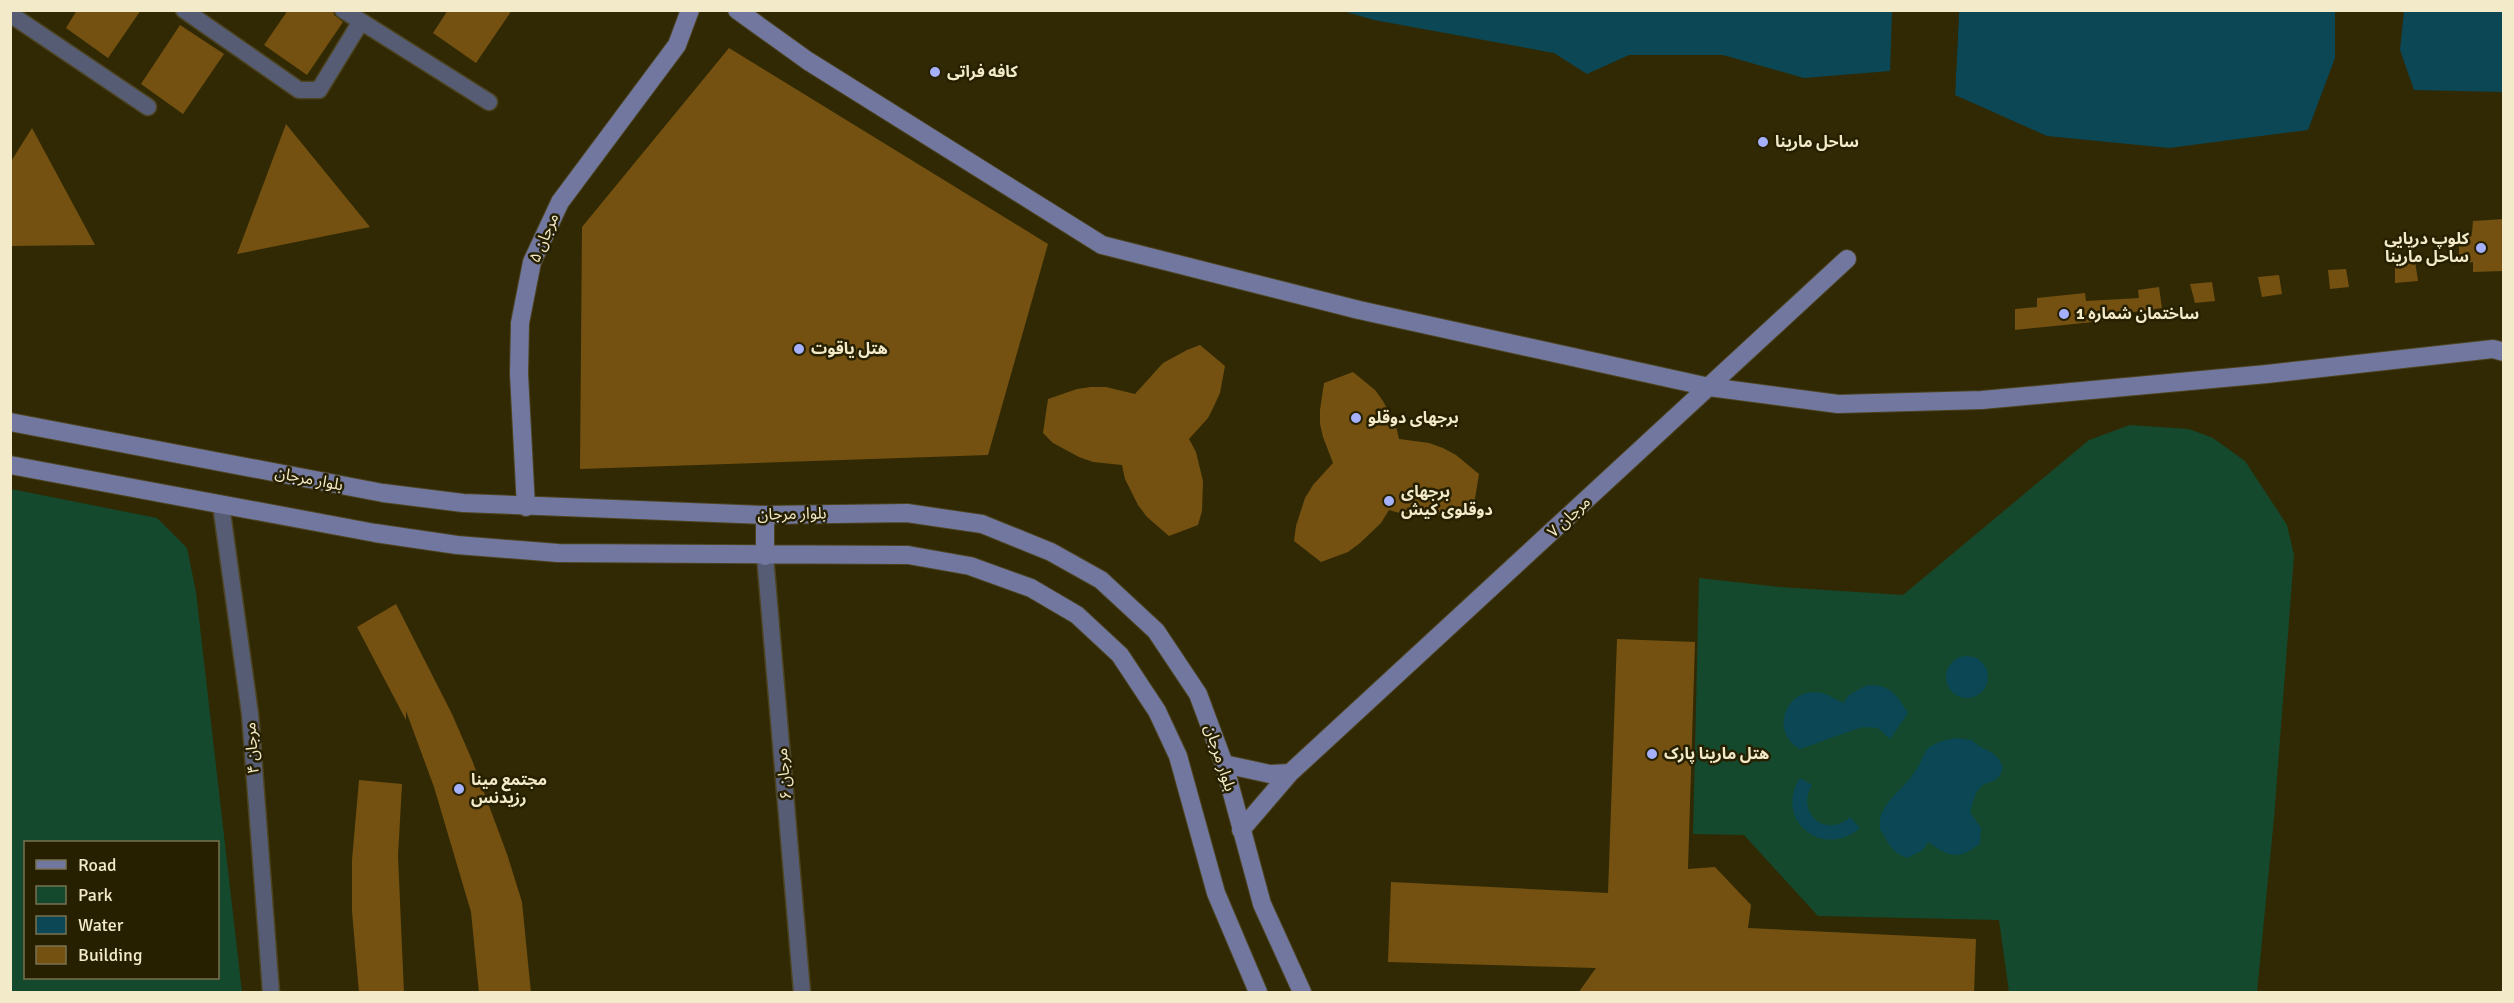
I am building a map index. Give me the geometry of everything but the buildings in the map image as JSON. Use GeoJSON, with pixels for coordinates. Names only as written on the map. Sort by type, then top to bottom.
{"type":"FeatureCollection","features":[{"type":"Feature","properties":{"kind":"street"},"geometry":{"type":"LineString","coordinates":[[184,10],[298,90],[319,90],[360,23]]}},
{"type":"Feature","properties":{"kind":"street"},"geometry":{"type":"LineString","coordinates":[[344,10],[360,23],[489,102]]}},
{"type":"Feature","properties":{"kind":"street","name":"مرجان ۵"},"geometry":{"type":"LineString","coordinates":[[526,507],[519,374],[520,323],[531,262],[560,202],[677,45],[690,10]]}},
{"type":"Feature","properties":{"kind":"street"},"geometry":{"type":"LineString","coordinates":[[737,10],[808,61],[1102,245],[1359,310],[1709,387],[1838,404],[1982,400],[2268,374],[2493,349],[2504,352]]}},
{"type":"Feature","properties":{"kind":"street"},"geometry":{"type":"LineString","coordinates":[[10,14],[148,107]]}},
{"type":"Feature","properties":{"kind":"street","name":"مرجان ۷"},"geometry":{"type":"LineString","coordinates":[[1241,830],[1290,773],[1847,260]]}},
{"type":"Feature","properties":{"kind":"street","name":"بلوار مرجان"},"geometry":{"type":"LineString","coordinates":[[10,422],[383,493],[463,503],[765,515],[908,513],[982,524],[1051,552],[1101,580],[1156,632],[1198,694],[1224,764],[1262,904],[1302,993]]}},
{"type":"Feature","properties":{"kind":"street"},"geometry":{"type":"LineString","coordinates":[[10,465],[375,533],[457,545],[558,553],[765,556],[908,555],[970,566],[1031,588],[1077,615],[1120,655],[1157,711],[1178,756],[1216,893],[1258,993]]}},
{"type":"Feature","properties":{"kind":"street","name":"مرجان ۴"},"geometry":{"type":"LineString","coordinates":[[221,505],[250,714],[271,993]]}},
{"type":"Feature","properties":{"kind":"street"},"geometry":{"type":"LineString","coordinates":[[765,515],[765,556]]}},
{"type":"Feature","properties":{"kind":"street","name":"مرجان ۶"},"geometry":{"type":"LineString","coordinates":[[765,556],[802,993]]}},
{"type":"Feature","properties":{"kind":"street"},"geometry":{"type":"LineString","coordinates":[[1224,764],[1270,774],[1290,773]]}},
{"type":"Feature","properties":{"kind":"green space"},"geometry":{"type":"Polygon","coordinates":[[[2130,425],[2189,429],[2213,438],[2245,461],[2287,525],[2294,555],[2274,818],[2257,992],[2009,992],[1999,920],[1818,916],[1744,835],[1693,834],[1699,578],[1780,587],[1903,595],[2089,440],[2130,425]]]}},
{"type":"Feature","properties":{"kind":"green space"},"geometry":{"type":"Polygon","coordinates":[[[11,489],[157,518],[187,548],[196,592],[242,992],[11,992],[11,489]]]}},
{"type":"Feature","properties":{"kind":"water"},"geometry":{"type":"Polygon","coordinates":[[[1343,11],[1892,11],[1890,71],[1804,78],[1723,55],[1629,55],[1587,74],[1554,53],[1374,20],[1343,11]]]}},
{"type":"Feature","properties":{"kind":"water"},"geometry":{"type":"Polygon","coordinates":[[[1959,11],[2335,11],[2335,58],[2308,130],[2169,148],[2047,136],[1955,95],[1959,11]]]}},
{"type":"Feature","properties":{"kind":"water"},"geometry":{"type":"Polygon","coordinates":[[[2404,11],[2503,11],[2503,92],[2414,90],[2400,50],[2404,11]]]}},
{"type":"Feature","properties":{"kind":"water"},"geometry":{"type":"Polygon","coordinates":[[[1967,656],[1975,657],[1982,662],[1987,669],[1987,685],[1982,692],[1975,697],[1967,698],[1959,697],[1952,692],[1947,685],[1946,677],[1947,669],[1952,662],[1959,657],[1967,656]]]}},
{"type":"Feature","properties":{"kind":"water"},"geometry":{"type":"Polygon","coordinates":[[[1867,685],[1882,686],[1892,692],[1908,713],[1890,739],[1878,728],[1862,727],[1800,749],[1790,741],[1785,732],[1786,712],[1799,696],[1810,692],[1822,693],[1843,703],[1849,695],[1867,685]]]}},
{"type":"Feature","properties":{"kind":"water"},"geometry":{"type":"Polygon","coordinates":[[[1955,738],[1972,740],[1997,757],[2003,768],[1998,778],[1979,789],[1970,812],[1981,828],[1980,843],[1966,853],[1954,855],[1928,842],[1923,850],[1907,858],[1892,848],[1882,832],[1880,819],[1882,812],[1912,776],[1926,751],[1935,744],[1955,738]]]}},
{"type":"Feature","properties":{"kind":"water"},"geometry":{"type":"Polygon","coordinates":[[[1800,778],[1812,785],[1807,805],[1816,820],[1832,825],[1841,823],[1850,817],[1860,828],[1846,837],[1831,840],[1806,831],[1797,821],[1793,808],[1793,794],[1800,778]]]}},
{"type":"Feature","properties":{"kind":"pier"},"geometry":{"type":"Polygon","coordinates":[[[1956,10],[1959,11],[1955,95],[1952,94],[1956,10]]]}},
{"type":"Feature","properties":{"kind":"place","name":"کافه فراتی"},"geometry":{"type":"Point","coordinates":[935,72]}},
{"type":"Feature","properties":{"kind":"place","name":"ساحل مارینا"},"geometry":{"type":"Point","coordinates":[1763,142]}},
{"type":"Feature","properties":{"kind":"place","name":"کلوپ دریایی ساحل مارینا"},"geometry":{"type":"Point","coordinates":[2481,248]}},
{"type":"Feature","properties":{"kind":"place","name":"ساختمان شماره 1"},"geometry":{"type":"Point","coordinates":[2064,314]}},
{"type":"Feature","properties":{"kind":"place","name":"هتل یاقوت"},"geometry":{"type":"Point","coordinates":[799,349]}},
{"type":"Feature","properties":{"kind":"place","name":"برجهای دوقلو"},"geometry":{"type":"Point","coordinates":[1356,418]}},
{"type":"Feature","properties":{"kind":"place","name":"برجهای دوقلوی کیش"},"geometry":{"type":"Point","coordinates":[1389,501]}},
{"type":"Feature","properties":{"kind":"place","name":"هتل مارینا پارک"},"geometry":{"type":"Point","coordinates":[1652,754]}},
{"type":"Feature","properties":{"kind":"place","name":"مجتمع مینا رزیدنس"},"geometry":{"type":"Point","coordinates":[459,789]}}]}
